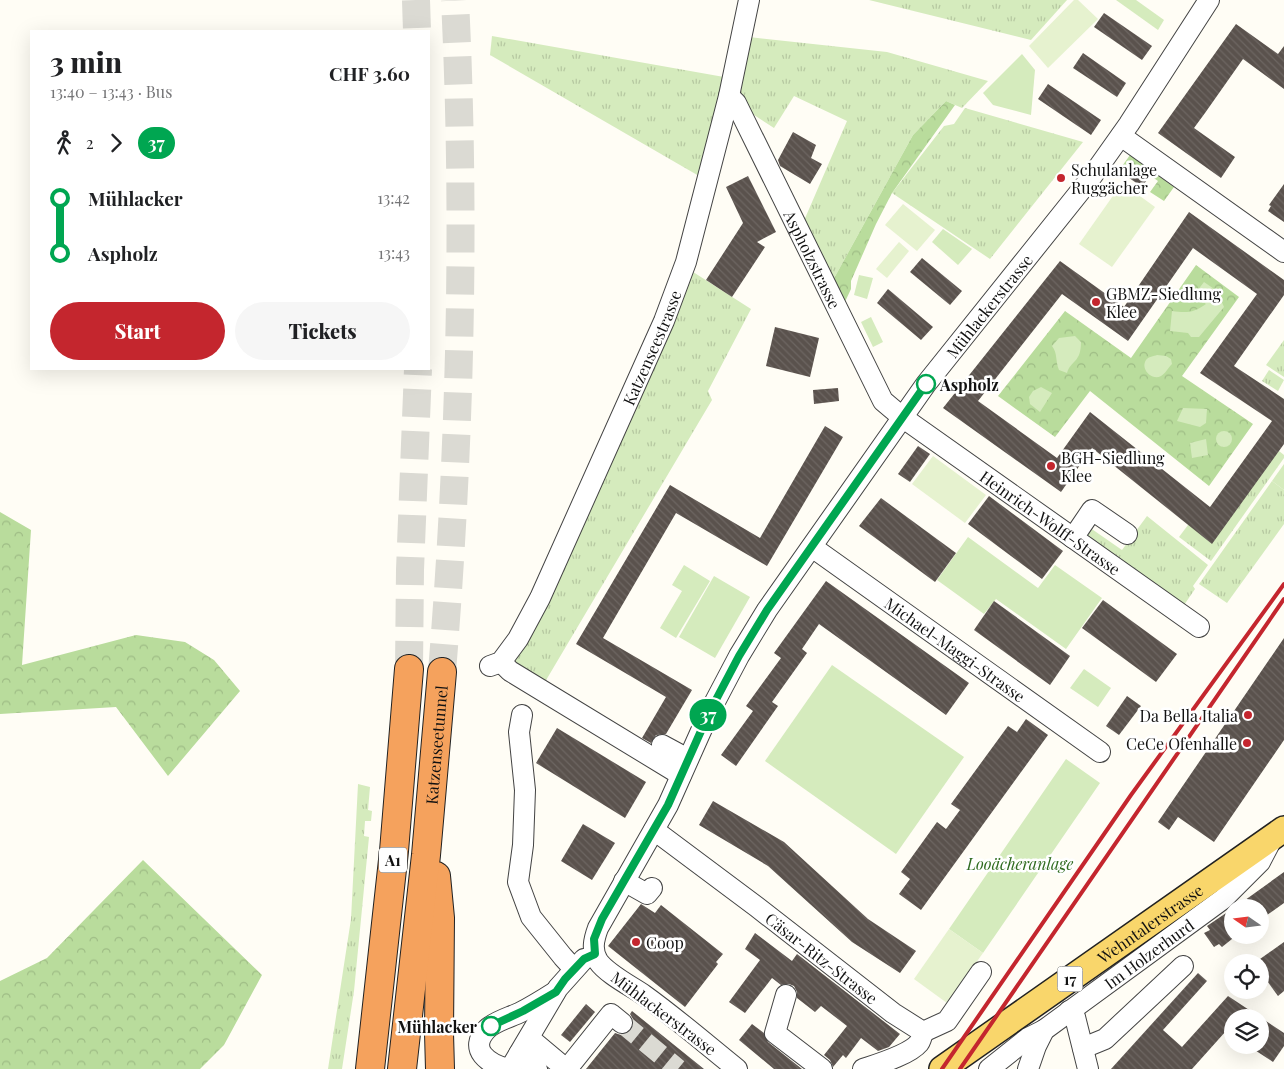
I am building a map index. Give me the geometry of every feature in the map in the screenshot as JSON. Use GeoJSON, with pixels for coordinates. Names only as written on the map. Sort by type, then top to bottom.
{"type":"FeatureCollection","features":[{"type":"Feature","properties":{"kind":"highway","name":"A1"},"geometry":{"type":"LineString","coordinates":[[369,1063],[396,834],[410,669]]}},
{"type":"Feature","properties":{"kind":"highway","name":"Katzenseetunnel"},"geometry":{"type":"LineString","coordinates":[[430,817],[442,672]]}},
{"type":"Feature","properties":{"kind":"highway","name":"A1"},"geometry":{"type":"LineString","coordinates":[[402,1069],[430,817]]}},
{"type":"Feature","properties":{"kind":"highway"},"geometry":{"type":"LineString","coordinates":[[430,817],[440,918],[440,1069]]}},
{"type":"Feature","properties":{"kind":"main road","name":"Wehntalerstrasse"},"geometry":{"type":"LineString","coordinates":[[942,1069],[1278,833]]}},
{"type":"Feature","properties":{"kind":"street","name":"Katzenseestrasse"},"geometry":{"type":"LineString","coordinates":[[685,767],[496,664],[518,639],[540,598],[664,322],[686,262],[729,96],[749,0]]}},
{"type":"Feature","properties":{"kind":"street","name":"Mühlackerstrasse"},"geometry":{"type":"LineString","coordinates":[[737,1069],[644,995],[602,966],[595,954],[594,939],[598,928],[654,830],[709,713],[739,656],[767,610],[902,417],[1090,179],[1121,136],[1209,0]]}},
{"type":"Feature","properties":{"kind":"street","name":"Aspholzstrasse"},"geometry":{"type":"LineString","coordinates":[[729,96],[736,103],[883,401],[902,417]]}},
{"type":"Feature","properties":{"kind":"street"},"geometry":{"type":"LineString","coordinates":[[1121,136],[1284,252]]}},
{"type":"Feature","properties":{"kind":"street","name":"Heinrich-Wolff-Strasse"},"geometry":{"type":"LineString","coordinates":[[902,417],[1199,627]]}},
{"type":"Feature","properties":{"kind":"street"},"geometry":{"type":"LineString","coordinates":[[1073,538],[1092,510],[1127,534]]}},
{"type":"Feature","properties":{"kind":"street","name":"Michael-Maggi-Strasse"},"geometry":{"type":"LineString","coordinates":[[812,547],[1100,752]]}},
{"type":"Feature","properties":{"kind":"street"},"geometry":{"type":"LineString","coordinates":[[522,715],[519,732],[525,790],[518,882],[531,917],[574,969]]}},
{"type":"Feature","properties":{"kind":"street"},"geometry":{"type":"LineString","coordinates":[[662,745],[685,767]]}},
{"type":"Feature","properties":{"kind":"street","name":"Cäsar-Ritz-Strasse"},"geometry":{"type":"LineString","coordinates":[[654,830],[753,913],[893,1013],[923,1032]]}},
{"type":"Feature","properties":{"kind":"street","name":"Im Holzerhurd"},"geometry":{"type":"LineString","coordinates":[[1028,1069],[1044,1030],[1223,899],[1260,862],[1278,833]]}},
{"type":"Feature","properties":{"kind":"street"},"geometry":{"type":"LineString","coordinates":[[624,881],[648,894],[652,888]]}},
{"type":"Feature","properties":{"kind":"street"},"geometry":{"type":"LineString","coordinates":[[516,1058],[556,992],[584,959],[595,954]]}},
{"type":"Feature","properties":{"kind":"street"},"geometry":{"type":"LineString","coordinates":[[1082,1048],[1105,1040],[1184,966]]}},
{"type":"Feature","properties":{"kind":"street"},"geometry":{"type":"LineString","coordinates":[[863,1069],[886,1062],[914,1047],[920,1042],[923,1032],[947,1021],[981,972]]}},
{"type":"Feature","properties":{"kind":"street"},"geometry":{"type":"LineString","coordinates":[[556,992],[523,1011],[491,1026],[482,1036],[480,1043],[480,1052],[486,1060],[495,1065],[516,1058],[567,1069],[616,1018]]}},
{"type":"Feature","properties":{"kind":"street"},"geometry":{"type":"LineString","coordinates":[[786,995],[776,1033],[822,1069]]}},
{"type":"Feature","properties":{"kind":"street"},"geometry":{"type":"LineString","coordinates":[[1069,1011],[1074,1017],[1088,1069]]}},
{"type":"Feature","properties":{"kind":"street"},"geometry":{"type":"LineString","coordinates":[[989,1069],[1028,1038],[1044,1030]]}},
{"type":"Feature","properties":{"kind":"street"},"geometry":{"type":"LineString","coordinates":[[516,1058],[537,1069]]}},
{"type":"Feature","properties":{"kind":"green space"},"geometry":{"type":"Polygon","coordinates":[[[869,0],[1067,0],[1031,40],[869,0]]]}},
{"type":"Feature","properties":{"kind":"green space"},"geometry":{"type":"Polygon","coordinates":[[[1074,0],[1078,0],[1098,19],[1048,68],[1029,46],[1074,0]]]}},
{"type":"Feature","properties":{"kind":"green space"},"geometry":{"type":"Polygon","coordinates":[[[1116,0],[1136,0],[1164,20],[1158,30],[1116,0]]]}},
{"type":"Feature","properties":{"kind":"green space"},"geometry":{"type":"Polygon","coordinates":[[[492,36],[724,77],[699,176],[490,55],[492,36]]]}},
{"type":"Feature","properties":{"kind":"green space"},"geometry":{"type":"Polygon","coordinates":[[[749,37],[887,52],[988,81],[962,108],[946,101],[913,135],[832,282],[803,223],[847,121],[794,96],[774,128],[754,115],[737,91],[749,37]]]}},
{"type":"Feature","properties":{"kind":"green space"},"geometry":{"type":"Polygon","coordinates":[[[1022,54],[1035,70],[1031,115],[993,105],[983,93],[1022,54]]]}},
{"type":"Feature","properties":{"kind":"green space"},"geometry":{"type":"Polygon","coordinates":[[[946,101],[955,105],[892,193],[851,281],[851,289],[843,306],[832,282],[913,135],[946,101]]]}},
{"type":"Feature","properties":{"kind":"green space"},"geometry":{"type":"Polygon","coordinates":[[[965,108],[1083,142],[990,259],[892,193],[944,126],[954,124],[965,108]]]}},
{"type":"Feature","properties":{"kind":"green space"},"geometry":{"type":"Polygon","coordinates":[[[1130,155],[1174,187],[1164,201],[1150,192],[1158,181],[1132,163],[1125,173],[1120,169],[1130,155]]]}},
{"type":"Feature","properties":{"kind":"green space"},"geometry":{"type":"Polygon","coordinates":[[[1122,183],[1155,207],[1112,267],[1079,244],[1122,183]]]}},
{"type":"Feature","properties":{"kind":"green space"},"geometry":{"type":"Polygon","coordinates":[[[903,204],[935,230],[917,251],[885,225],[903,204]]]}},
{"type":"Feature","properties":{"kind":"green space"},"geometry":{"type":"Polygon","coordinates":[[[943,229],[972,249],[958,265],[932,242],[943,229]]]}},
{"type":"Feature","properties":{"kind":"green space"},"geometry":{"type":"Polygon","coordinates":[[[899,242],[909,251],[887,278],[876,269],[899,242]]]}},
{"type":"Feature","properties":{"kind":"green space"},"geometry":{"type":"Polygon","coordinates":[[[1196,265],[1239,297],[1182,376],[1253,424],[1209,486],[1090,391],[1055,437],[998,396],[1065,311],[1131,358],[1196,265]]]}},
{"type":"Feature","properties":{"kind":"green space"},"geometry":{"type":"Polygon","coordinates":[[[690,270],[751,309],[708,391],[712,400],[542,687],[509,659],[552,596],[610,455],[690,270]]]}},
{"type":"Feature","properties":{"kind":"green space"},"geometry":{"type":"Polygon","coordinates":[[[859,275],[873,278],[867,299],[854,295],[859,275]]]}},
{"type":"Feature","properties":{"kind":"green space"},"geometry":{"type":"Polygon","coordinates":[[[1204,282],[1217,291],[1224,307],[1199,337],[1191,337],[1188,333],[1170,331],[1172,311],[1190,312],[1206,304],[1194,295],[1204,282]]]}},
{"type":"Feature","properties":{"kind":"green space"},"geometry":{"type":"Polygon","coordinates":[[[871,317],[883,342],[873,347],[861,322],[871,317]]]}},
{"type":"Feature","properties":{"kind":"green space"},"geometry":{"type":"Polygon","coordinates":[[[1075,336],[1081,342],[1081,349],[1078,358],[1067,373],[1059,370],[1052,346],[1059,338],[1075,336]]]}},
{"type":"Feature","properties":{"kind":"green space"},"geometry":{"type":"Polygon","coordinates":[[[1284,340],[1284,377],[1266,365],[1284,340]]]}},
{"type":"Feature","properties":{"kind":"green space"},"geometry":{"type":"Polygon","coordinates":[[[1157,355],[1166,356],[1171,359],[1172,364],[1164,374],[1154,377],[1146,370],[1145,363],[1147,359],[1157,355]]]}},
{"type":"Feature","properties":{"kind":"green space"},"geometry":{"type":"Polygon","coordinates":[[[1269,370],[1284,380],[1278,391],[1262,381],[1269,370]]]}},
{"type":"Feature","properties":{"kind":"green space"},"geometry":{"type":"Polygon","coordinates":[[[1041,387],[1052,393],[1040,412],[1030,404],[1029,397],[1033,391],[1041,387]]]}},
{"type":"Feature","properties":{"kind":"green space"},"geometry":{"type":"Polygon","coordinates":[[[1183,408],[1207,409],[1206,423],[1200,427],[1177,421],[1183,408]]]}},
{"type":"Feature","properties":{"kind":"green space"},"geometry":{"type":"Polygon","coordinates":[[[1224,431],[1230,433],[1232,439],[1230,445],[1224,447],[1218,445],[1216,439],[1218,433],[1224,431]]]}},
{"type":"Feature","properties":{"kind":"green space"},"geometry":{"type":"Polygon","coordinates":[[[1206,439],[1208,455],[1192,458],[1190,443],[1206,439]]]}},
{"type":"Feature","properties":{"kind":"green space"},"geometry":{"type":"Polygon","coordinates":[[[1279,451],[1284,455],[1284,458],[1211,561],[1179,537],[1188,525],[1279,451]]]}},
{"type":"Feature","properties":{"kind":"green space"},"geometry":{"type":"Polygon","coordinates":[[[933,456],[986,495],[965,523],[912,484],[933,456]]]}},
{"type":"Feature","properties":{"kind":"green space"},"geometry":{"type":"Polygon","coordinates":[[[1284,464],[1284,490],[1272,481],[1284,464]]]}},
{"type":"Feature","properties":{"kind":"green space"},"geometry":{"type":"Polygon","coordinates":[[[1272,481],[1284,490],[1284,524],[1227,603],[1199,584],[1272,481]]]}},
{"type":"Feature","properties":{"kind":"green space"},"geometry":{"type":"Polygon","coordinates":[[[0,512],[31,530],[22,665],[136,635],[185,642],[214,660],[240,691],[168,776],[116,707],[0,714],[0,512]]]}},
{"type":"Feature","properties":{"kind":"green space"},"geometry":{"type":"Polygon","coordinates":[[[1147,516],[1208,565],[1193,586],[1195,589],[1182,608],[1080,534],[1086,525],[1122,550],[1147,516]]]}},
{"type":"Feature","properties":{"kind":"green space"},"geometry":{"type":"Polygon","coordinates":[[[968,537],[1038,588],[1055,565],[1102,598],[1066,649],[996,599],[984,614],[937,580],[968,537]]]}},
{"type":"Feature","properties":{"kind":"green space"},"geometry":{"type":"Polygon","coordinates":[[[684,565],[710,581],[676,638],[660,628],[682,591],[672,585],[684,565]]]}},
{"type":"Feature","properties":{"kind":"green space"},"geometry":{"type":"Polygon","coordinates":[[[714,576],[750,597],[715,658],[679,637],[714,576]]]}},
{"type":"Feature","properties":{"kind":"green space"},"geometry":{"type":"Polygon","coordinates":[[[832,665],[964,757],[896,854],[765,761],[832,665]]]}},
{"type":"Feature","properties":{"kind":"green space"},"geometry":{"type":"Polygon","coordinates":[[[1084,669],[1111,688],[1098,707],[1070,688],[1084,669]]]}},
{"type":"Feature","properties":{"kind":"green space","name":"Looächeranlage"},"geometry":{"type":"Polygon","coordinates":[[[1066,759],[1100,783],[983,953],[949,929],[1066,759]]]}},
{"type":"Feature","properties":{"kind":"green space"},"geometry":{"type":"Polygon","coordinates":[[[358,784],[370,787],[368,810],[372,811],[371,821],[365,821],[364,836],[369,837],[354,991],[342,1069],[328,1069],[351,919],[358,784]]]}},
{"type":"Feature","properties":{"kind":"green space"},"geometry":{"type":"Polygon","coordinates":[[[143,860],[262,975],[224,1045],[200,1069],[0,1069],[0,981],[47,958],[143,860]]]}},
{"type":"Feature","properties":{"kind":"green space"},"geometry":{"type":"Polygon","coordinates":[[[949,929],[983,953],[947,1003],[914,979],[949,929]]]}},
{"type":"Feature","properties":{"kind":"building"},"geometry":{"type":"Polygon","coordinates":[[[1104,13],[1152,46],[1142,60],[1094,27],[1104,13]]]}},
{"type":"Feature","properties":{"kind":"building"},"geometry":{"type":"Polygon","coordinates":[[[1236,24],[1278,54],[1284,46],[1284,89],[1243,59],[1194,128],[1235,157],[1221,178],[1158,133],[1236,24]]]}},
{"type":"Feature","properties":{"kind":"building"},"geometry":{"type":"Polygon","coordinates":[[[1083,53],[1126,83],[1117,97],[1073,68],[1083,53]]]}},
{"type":"Feature","properties":{"kind":"building"},"geometry":{"type":"Polygon","coordinates":[[[1048,84],[1101,120],[1091,135],[1038,99],[1048,84]]]}},
{"type":"Feature","properties":{"kind":"building"},"geometry":{"type":"Polygon","coordinates":[[[793,132],[816,145],[811,158],[822,164],[810,184],[780,166],[778,160],[793,132]]]}},
{"type":"Feature","properties":{"kind":"building"},"geometry":{"type":"Polygon","coordinates":[[[1132,165],[1149,177],[1142,187],[1125,175],[1132,165]]]}},
{"type":"Feature","properties":{"kind":"building"},"geometry":{"type":"Polygon","coordinates":[[[748,176],[776,232],[757,242],[765,247],[732,297],[706,280],[743,223],[726,187],[748,176]]]}},
{"type":"Feature","properties":{"kind":"building"},"geometry":{"type":"Polygon","coordinates":[[[1284,184],[1284,222],[1268,211],[1271,206],[1269,205],[1284,184]]]}},
{"type":"Feature","properties":{"kind":"building"},"geometry":{"type":"Polygon","coordinates":[[[1189,212],[1284,280],[1284,295],[1234,366],[1284,399],[1284,444],[1212,544],[1092,448],[1061,492],[943,408],[1060,261],[1124,307],[1189,212]],[[1193,248],[1128,341],[1062,294],[978,401],[1057,458],[1090,412],[1210,507],[1272,421],[1200,373],[1257,294],[1193,248]]]}},
{"type":"Feature","properties":{"kind":"building"},"geometry":{"type":"Polygon","coordinates":[[[922,258],[962,291],[950,305],[910,272],[922,258]]]}},
{"type":"Feature","properties":{"kind":"building"},"geometry":{"type":"Polygon","coordinates":[[[888,289],[933,327],[921,340],[877,303],[888,289]]]}},
{"type":"Feature","properties":{"kind":"building"},"geometry":{"type":"Polygon","coordinates":[[[775,327],[819,338],[810,377],[766,366],[775,327]]]}},
{"type":"Feature","properties":{"kind":"building"},"geometry":{"type":"Polygon","coordinates":[[[838,388],[839,401],[814,404],[813,390],[838,388]]]}},
{"type":"Feature","properties":{"kind":"building"},"geometry":{"type":"Polygon","coordinates":[[[825,426],[843,437],[767,566],[676,513],[603,638],[692,690],[666,734],[656,735],[651,743],[642,738],[666,697],[576,644],[670,485],[760,538],[825,426]]]}},
{"type":"Feature","properties":{"kind":"building"},"geometry":{"type":"Polygon","coordinates":[[[918,446],[930,454],[910,482],[898,474],[918,446]]]}},
{"type":"Feature","properties":{"kind":"building"},"geometry":{"type":"Polygon","coordinates":[[[989,496],[1063,551],[1042,579],[968,524],[989,496]]]}},
{"type":"Feature","properties":{"kind":"building"},"geometry":{"type":"Polygon","coordinates":[[[881,498],[956,553],[935,582],[859,526],[881,498]]]}},
{"type":"Feature","properties":{"kind":"building"},"geometry":{"type":"Polygon","coordinates":[[[826,581],[969,683],[946,715],[819,624],[802,649],[807,653],[772,702],[778,706],[736,766],[721,755],[753,711],[746,706],[781,658],[774,653],[826,581]]]}},
{"type":"Feature","properties":{"kind":"building"},"geometry":{"type":"Polygon","coordinates":[[[1103,600],[1177,654],[1156,682],[1082,628],[1103,600]]]}},
{"type":"Feature","properties":{"kind":"building"},"geometry":{"type":"Polygon","coordinates":[[[994,601],[1070,656],[1050,685],[974,630],[994,601]]]}},
{"type":"Feature","properties":{"kind":"building","name":"CeCe Ofenhalle"},"geometry":{"type":"Polygon","coordinates":[[[1284,638],[1284,740],[1214,842],[1178,817],[1169,830],[1158,822],[1284,638]]]}},
{"type":"Feature","properties":{"kind":"building"},"geometry":{"type":"Polygon","coordinates":[[[1127,696],[1141,706],[1119,735],[1106,726],[1127,696]]]}},
{"type":"Feature","properties":{"kind":"building"},"geometry":{"type":"Polygon","coordinates":[[[1026,719],[1048,735],[921,910],[899,894],[910,879],[901,872],[937,822],[946,829],[960,810],[951,804],[1008,726],[1017,732],[1026,719]]]}},
{"type":"Feature","properties":{"kind":"building"},"geometry":{"type":"Polygon","coordinates":[[[557,728],[646,782],[625,818],[536,763],[557,728]]]}},
{"type":"Feature","properties":{"kind":"building"},"geometry":{"type":"Polygon","coordinates":[[[713,801],[784,842],[868,919],[916,951],[900,973],[852,942],[768,866],[699,825],[713,801]]]}},
{"type":"Feature","properties":{"kind":"building"},"geometry":{"type":"Polygon","coordinates":[[[583,824],[615,843],[592,880],[561,861],[583,824]]]}},
{"type":"Feature","properties":{"kind":"building"},"geometry":{"type":"Polygon","coordinates":[[[1284,872],[1284,903],[1269,914],[1269,899],[1246,899],[1284,872]]]}},
{"type":"Feature","properties":{"kind":"building"},"geometry":{"type":"Polygon","coordinates":[[[641,904],[655,913],[661,905],[723,954],[716,962],[718,964],[685,1007],[608,946],[641,904]]]}},
{"type":"Feature","properties":{"kind":"building"},"geometry":{"type":"Polygon","coordinates":[[[1224,914],[1224,944],[1226,944],[1222,947],[1219,944],[1214,947],[1204,933],[1210,930],[1207,926],[1224,914]]]}},
{"type":"Feature","properties":{"kind":"building"},"geometry":{"type":"Polygon","coordinates":[[[755,933],[792,961],[797,954],[900,1034],[889,1047],[878,1051],[861,1038],[846,1058],[843,1055],[833,1067],[830,1060],[824,1055],[847,1026],[821,1006],[815,1012],[797,998],[794,986],[789,984],[781,985],[772,978],[745,1013],[729,1002],[760,960],[745,949],[755,933]]]}},
{"type":"Feature","properties":{"kind":"building"},"geometry":{"type":"Polygon","coordinates":[[[1284,942],[1284,991],[1278,996],[1269,984],[1269,954],[1267,954],[1284,942]]]}},
{"type":"Feature","properties":{"kind":"building"},"geometry":{"type":"Polygon","coordinates":[[[1198,973],[1207,981],[1163,1030],[1182,1047],[1225,999],[1233,999],[1248,1009],[1224,1009],[1224,1033],[1192,1069],[1111,1069],[1198,973]]]}},
{"type":"Feature","properties":{"kind":"building"},"geometry":{"type":"Polygon","coordinates":[[[586,1004],[595,1012],[570,1042],[561,1035],[586,1004]]]}},
{"type":"Feature","properties":{"kind":"building"},"geometry":{"type":"Polygon","coordinates":[[[632,1011],[704,1069],[586,1069],[615,1033],[621,1035],[631,1030],[634,1024],[630,1014],[632,1011]]]}},
{"type":"Feature","properties":{"kind":"building"},"geometry":{"type":"Polygon","coordinates":[[[1269,1023],[1284,1033],[1284,1046],[1273,1062],[1261,1054],[1269,1054],[1269,1023]]]}},
{"type":"Feature","properties":{"kind":"building"},"geometry":{"type":"Polygon","coordinates":[[[752,1024],[764,1033],[768,1042],[802,1069],[774,1069],[739,1040],[752,1024]]]}},
{"type":"Feature","properties":{"kind":"tunnel"},"geometry":{"type":"LineString","coordinates":[[416,0],[417,30]]}},
{"type":"Feature","properties":{"kind":"tunnel"},"geometry":{"type":"LineString","coordinates":[[442,672],[453,504],[459,336],[460,168],[455,0]]}},
{"type":"Feature","properties":{"kind":"tunnel"},"geometry":{"type":"LineString","coordinates":[[409,669],[410,570],[418,370]]}},
{"type":"Feature","properties":{"kind":"tunnel"},"geometry":{"type":"LineString","coordinates":[[622,1023],[678,1069]]}},
{"type":"Feature","properties":{"kind":"railway"},"geometry":{"type":"LineString","coordinates":[[942,1069],[1131,795],[1284,584]]}},
{"type":"Feature","properties":{"kind":"railway"},"geometry":{"type":"LineString","coordinates":[[960,1069],[1284,599]]}},
{"type":"Feature","properties":{"kind":"bus line","name":"37"},"geometry":{"type":"LineString","coordinates":[[491,1026],[523,1011],[556,992],[565,979],[584,959],[595,954],[594,939],[602,919],[668,805],[709,713],[739,656],[767,610],[926,384]]}},
{"type":"Feature","properties":{"kind":"place","name":"Schulanlage Ruggächer"},"geometry":{"type":"Point","coordinates":[1061,178]}},
{"type":"Feature","properties":{"kind":"place","name":"GBMZ-Siedlung Klee"},"geometry":{"type":"Point","coordinates":[1096,302]}},
{"type":"Feature","properties":{"kind":"place","name":"Aspholz"},"geometry":{"type":"Point","coordinates":[926,384]}},
{"type":"Feature","properties":{"kind":"place","name":"BGH-Siedlung Klee"},"geometry":{"type":"Point","coordinates":[1051,466]}},
{"type":"Feature","properties":{"kind":"place","name":"Da Bella Italia"},"geometry":{"type":"Point","coordinates":[1248,715]}},
{"type":"Feature","properties":{"kind":"place","name":"CeCe Ofenhalle"},"geometry":{"type":"Point","coordinates":[1247,743]}},
{"type":"Feature","properties":{"kind":"place","name":"Coop"},"geometry":{"type":"Point","coordinates":[636,942]}},
{"type":"Feature","properties":{"kind":"place","name":"Mühlacker"},"geometry":{"type":"Point","coordinates":[491,1026]}}]}
